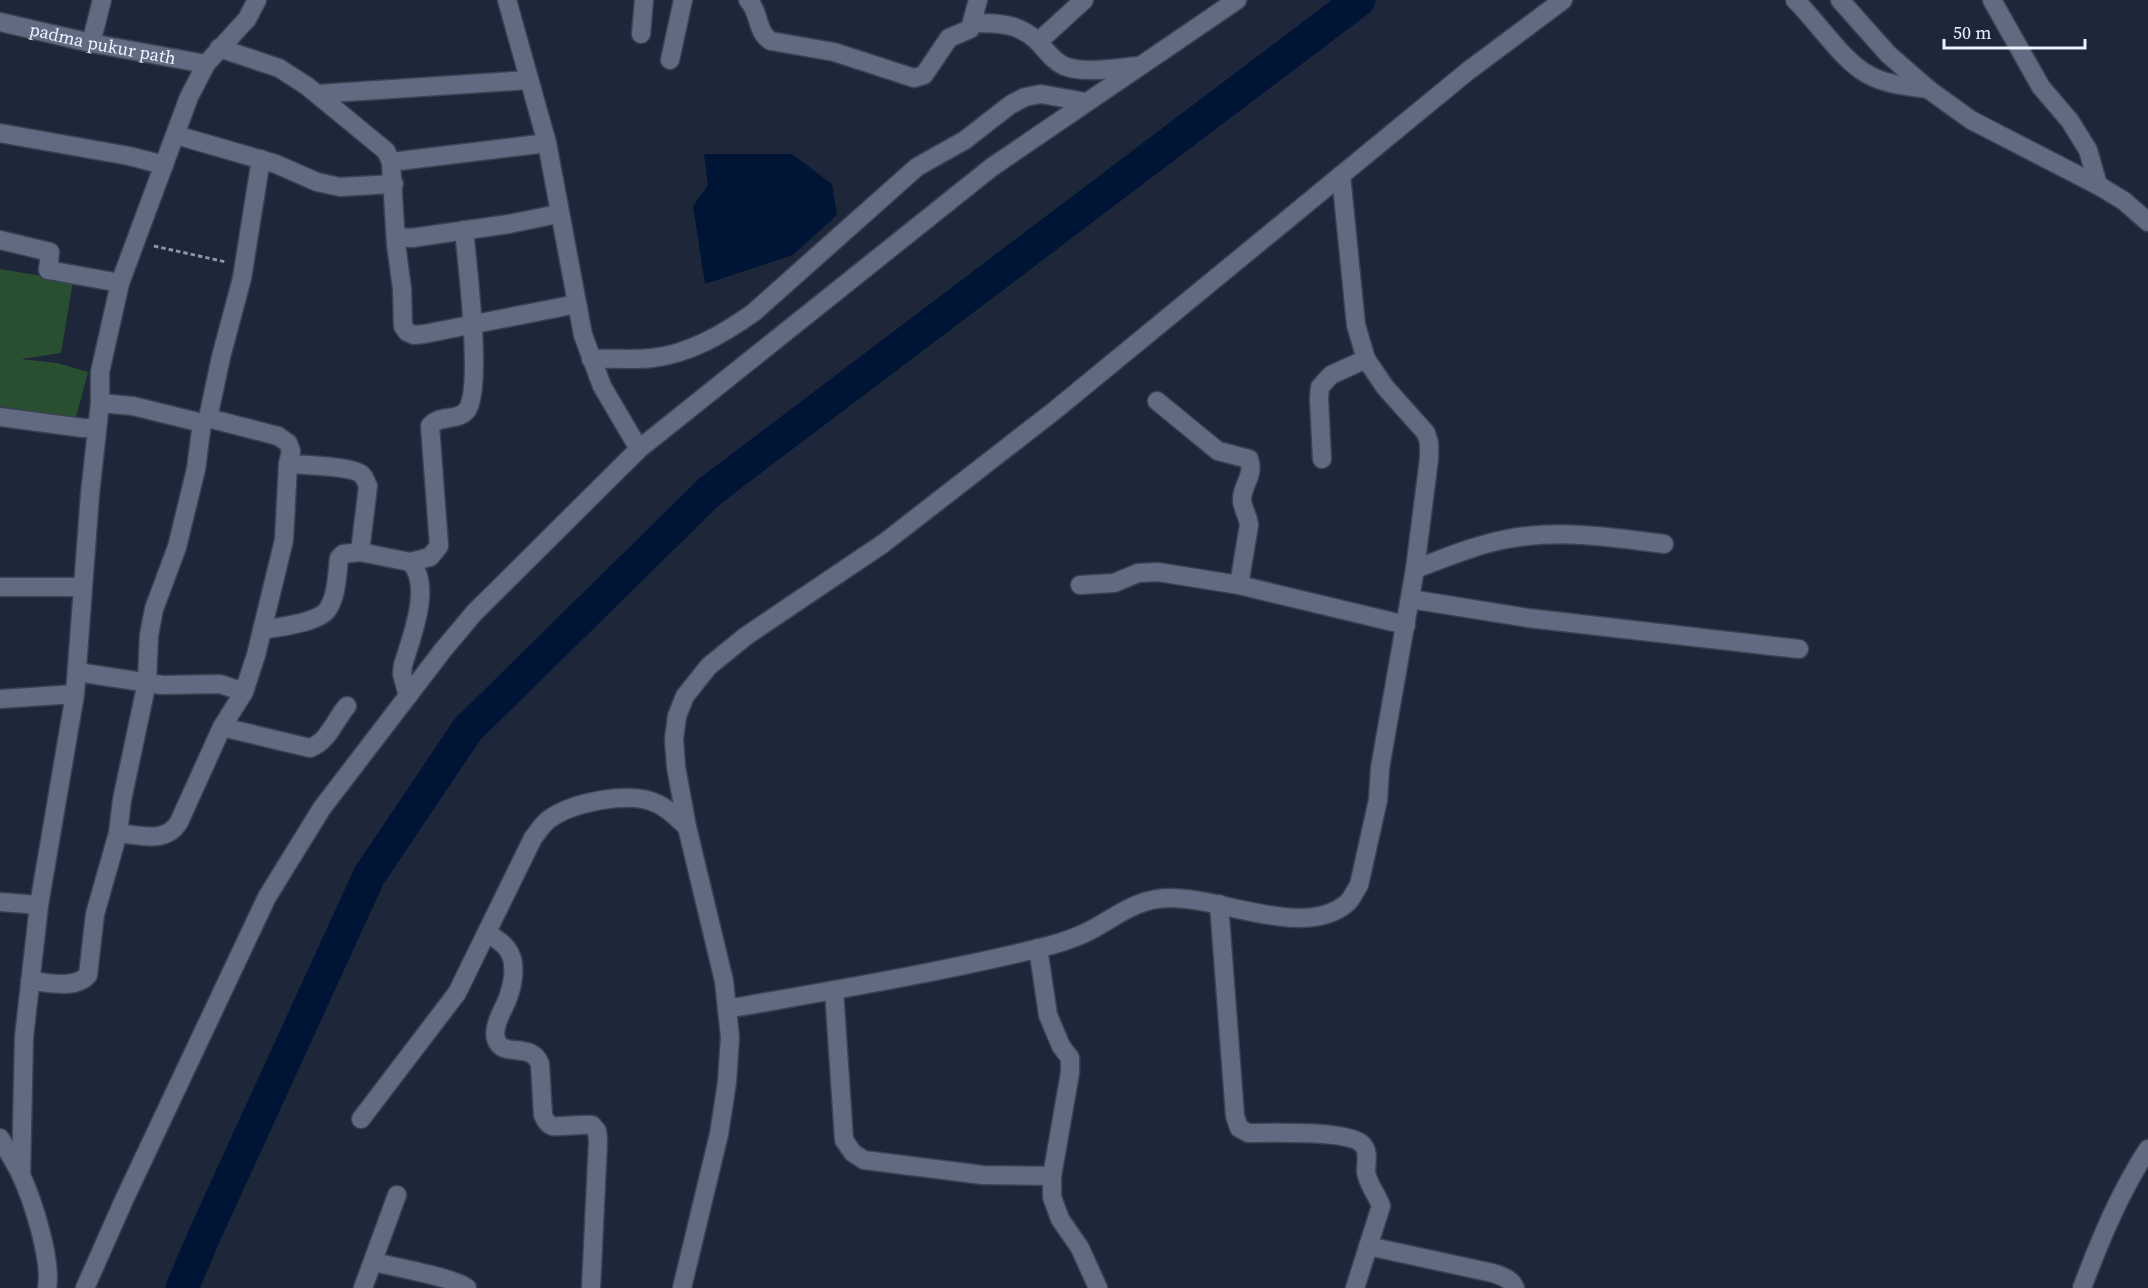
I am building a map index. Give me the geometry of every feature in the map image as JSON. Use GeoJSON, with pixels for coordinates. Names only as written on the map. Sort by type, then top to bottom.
{"type":"FeatureCollection","features":[{"type":"Feature","properties":{"kind":"street"},"geometry":{"type":"LineString","coordinates":[[91,44],[102,0]]}},
{"type":"Feature","properties":{"kind":"street"},"geometry":{"type":"LineString","coordinates":[[21,1175],[24,1037],[39,905],[75,694],[90,428],[100,403],[100,372],[120,283],[189,97],[206,64],[247,19],[257,0]]}},
{"type":"Feature","properties":{"kind":"street"},"geometry":{"type":"LineString","coordinates":[[507,0],[547,143],[558,214],[583,335],[602,386],[639,448]]}},
{"type":"Feature","properties":{"kind":"street"},"geometry":{"type":"LineString","coordinates":[[641,34],[644,0]]}},
{"type":"Feature","properties":{"kind":"street"},"geometry":{"type":"LineString","coordinates":[[669,60],[683,0]]}},
{"type":"Feature","properties":{"kind":"street"},"geometry":{"type":"LineString","coordinates":[[748,0],[752,4],[765,37],[771,41],[834,52],[914,78],[924,75],[949,38],[965,32],[973,23],[978,0]]}},
{"type":"Feature","properties":{"kind":"street"},"geometry":{"type":"LineString","coordinates":[[1038,42],[1084,0]]}},
{"type":"Feature","properties":{"kind":"street"},"geometry":{"type":"LineString","coordinates":[[85,1288],[267,897],[322,808],[474,613],[639,448],[992,167],[1237,0]]}},
{"type":"Feature","properties":{"kind":"street"},"geometry":{"type":"LineString","coordinates":[[682,1288],[719,1134],[727,1082],[730,1036],[724,981],[687,827],[676,767],[675,728],[685,696],[709,666],[746,636],[884,543],[1054,411],[1468,71],[1563,0]]}},
{"type":"Feature","properties":{"kind":"street"},"geometry":{"type":"LineString","coordinates":[[1795,0],[1846,57],[1868,75],[1893,84],[1928,89]]}},
{"type":"Feature","properties":{"kind":"street"},"geometry":{"type":"LineString","coordinates":[[1840,0],[1888,54],[1928,89],[1971,120],[2098,185],[2124,201],[2148,222]]}},
{"type":"Feature","properties":{"kind":"street"},"geometry":{"type":"LineString","coordinates":[[1992,0],[2041,87],[2070,121],[2088,150],[2098,185]]}},
{"type":"Feature","properties":{"kind":"street","name":"padma pukur path"},"geometry":{"type":"LineString","coordinates":[[0,22],[91,44],[206,64]]}},
{"type":"Feature","properties":{"kind":"street"},"geometry":{"type":"LineString","coordinates":[[973,23],[1013,25],[1028,32],[1053,60],[1067,67],[1084,69],[1140,66]]}},
{"type":"Feature","properties":{"kind":"street"},"geometry":{"type":"LineString","coordinates":[[219,48],[279,68],[317,94],[386,151],[391,162],[394,184],[403,326],[407,332],[414,335],[424,334],[577,304]]}},
{"type":"Feature","properties":{"kind":"street"},"geometry":{"type":"LineString","coordinates":[[317,94],[529,80]]}},
{"type":"Feature","properties":{"kind":"street"},"geometry":{"type":"LineString","coordinates":[[591,359],[652,358],[676,353],[724,334],[753,313],[917,167],[966,140],[1010,105],[1025,97],[1041,94],[1086,102]]}},
{"type":"Feature","properties":{"kind":"street"},"geometry":{"type":"LineString","coordinates":[[0,133],[164,165]]}},
{"type":"Feature","properties":{"kind":"street"},"geometry":{"type":"LineString","coordinates":[[176,135],[261,159],[299,172],[317,182],[340,187],[394,184]]}},
{"type":"Feature","properties":{"kind":"street"},"geometry":{"type":"LineString","coordinates":[[391,162],[547,143]]}},
{"type":"Feature","properties":{"kind":"street"},"geometry":{"type":"LineString","coordinates":[[30,981],[74,984],[82,982],[88,975],[95,914],[118,833],[122,800],[147,682],[149,635],[154,609],[180,537],[205,421],[244,267],[261,159]]}},
{"type":"Feature","properties":{"kind":"street"},"geometry":{"type":"LineString","coordinates":[[727,1009],[834,990],[1038,948],[1091,930],[1128,907],[1150,900],[1170,898],[1219,904],[1297,918],[1328,913],[1346,904],[1353,897],[1359,885],[1378,800],[1380,768],[1415,569],[1429,443],[1426,434],[1385,387],[1366,359],[1356,325],[1341,175]]}},
{"type":"Feature","properties":{"kind":"street"},"geometry":{"type":"LineString","coordinates":[[396,237],[411,238],[509,224],[558,214]]}},
{"type":"Feature","properties":{"kind":"street"},"geometry":{"type":"LineString","coordinates":[[262,630],[311,620],[324,614],[333,597],[339,558],[343,554],[360,552],[410,562],[430,557],[439,546],[430,426],[438,420],[458,417],[466,412],[474,388],[472,323],[464,230]]}},
{"type":"Feature","properties":{"kind":"street"},"geometry":{"type":"LineString","coordinates":[[0,240],[50,252],[48,270],[120,283]]}},
{"type":"Feature","properties":{"kind":"street"},"geometry":{"type":"LineString","coordinates":[[1322,459],[1320,387],[1331,375],[1366,359]]}},
{"type":"Feature","properties":{"kind":"street"},"geometry":{"type":"LineString","coordinates":[[1157,401],[1218,451],[1249,459],[1252,467],[1242,501],[1249,525],[1239,585]]}},
{"type":"Feature","properties":{"kind":"street"},"geometry":{"type":"LineString","coordinates":[[100,403],[133,406],[283,439],[288,443],[291,451],[288,464],[284,540],[244,692],[222,727],[174,830],[152,837],[118,833]]}},
{"type":"Feature","properties":{"kind":"street"},"geometry":{"type":"LineString","coordinates":[[0,417],[90,428]]}},
{"type":"Feature","properties":{"kind":"street"},"geometry":{"type":"LineString","coordinates":[[288,464],[345,469],[359,472],[365,479],[368,486],[360,552]]}},
{"type":"Feature","properties":{"kind":"street"},"geometry":{"type":"LineString","coordinates":[[1415,569],[1481,544],[1521,537],[1598,535],[1664,543]]}},
{"type":"Feature","properties":{"kind":"street"},"geometry":{"type":"LineString","coordinates":[[408,696],[402,674],[403,665],[420,608],[417,576],[410,562]]}},
{"type":"Feature","properties":{"kind":"street"},"geometry":{"type":"LineString","coordinates":[[1080,585],[1114,583],[1145,572],[1158,572],[1239,585],[1406,625]]}},
{"type":"Feature","properties":{"kind":"street"},"geometry":{"type":"LineString","coordinates":[[0,587],[82,587]]}},
{"type":"Feature","properties":{"kind":"street"},"geometry":{"type":"LineString","coordinates":[[1410,599],[1528,618],[1799,650]]}},
{"type":"Feature","properties":{"kind":"street"},"geometry":{"type":"LineString","coordinates":[[77,672],[162,686],[220,684],[244,692]]}},
{"type":"Feature","properties":{"kind":"street"},"geometry":{"type":"LineString","coordinates":[[0,699],[75,694]]}},
{"type":"Feature","properties":{"kind":"street"},"geometry":{"type":"LineString","coordinates":[[222,727],[310,748],[319,745],[326,738],[347,706]]}},
{"type":"Feature","properties":{"kind":"street"},"geometry":{"type":"LineString","coordinates":[[361,1119],[457,993],[533,838],[546,821],[586,803],[631,798],[657,803],[687,827]]}},
{"type":"Feature","properties":{"kind":"street"},"geometry":{"type":"LineString","coordinates":[[0,902],[39,905]]}},
{"type":"Feature","properties":{"kind":"street"},"geometry":{"type":"LineString","coordinates":[[1219,904],[1231,1088],[1239,1128],[1248,1133],[1340,1135],[1357,1140],[1364,1146],[1367,1154],[1366,1173],[1381,1206],[1355,1288]]}},
{"type":"Feature","properties":{"kind":"street"},"geometry":{"type":"LineString","coordinates":[[487,933],[507,949],[513,963],[508,996],[495,1030],[498,1044],[503,1049],[531,1052],[537,1056],[540,1064],[543,1115],[546,1122],[552,1126],[592,1125],[597,1131],[591,1288]]}},
{"type":"Feature","properties":{"kind":"street"},"geometry":{"type":"LineString","coordinates":[[1038,948],[1048,1015],[1061,1046],[1070,1058],[1070,1073],[1052,1176],[1052,1197],[1060,1219],[1080,1248],[1098,1288]]}},
{"type":"Feature","properties":{"kind":"street"},"geometry":{"type":"LineString","coordinates":[[834,990],[844,1140],[853,1153],[864,1160],[983,1175],[1052,1176]]}},
{"type":"Feature","properties":{"kind":"street"},"geometry":{"type":"LineString","coordinates":[[0,1138],[21,1175],[36,1216],[44,1248],[47,1288]]}},
{"type":"Feature","properties":{"kind":"street"},"geometry":{"type":"LineString","coordinates":[[2082,1288],[2096,1251],[2148,1149]]}},
{"type":"Feature","properties":{"kind":"street"},"geometry":{"type":"LineString","coordinates":[[363,1288],[398,1195]]}},
{"type":"Feature","properties":{"kind":"street"},"geometry":{"type":"LineString","coordinates":[[1368,1246],[1493,1273],[1505,1277],[1514,1284],[1515,1288]]}},
{"type":"Feature","properties":{"kind":"street"},"geometry":{"type":"LineString","coordinates":[[374,1262],[450,1280],[463,1284],[467,1288]]}},
{"type":"Feature","properties":{"kind":"path"},"geometry":{"type":"LineString","coordinates":[[134,241],[244,267]]}},
{"type":"Feature","properties":{"kind":"green space"},"geometry":{"type":"Polygon","coordinates":[[[0,269],[73,281],[61,353],[21,359],[57,363],[88,372],[76,417],[5,413],[6,407],[0,406],[0,269]]]}},
{"type":"Feature","properties":{"kind":"water"},"geometry":{"type":"Polygon","coordinates":[[[704,154],[792,154],[832,184],[837,215],[793,255],[705,284],[693,206],[708,185],[704,154]]]}},
{"type":"Feature","properties":{"kind":"waterway"},"geometry":{"type":"LineString","coordinates":[[182,1288],[369,876],[467,730],[710,491],[1359,0]]}}]}
